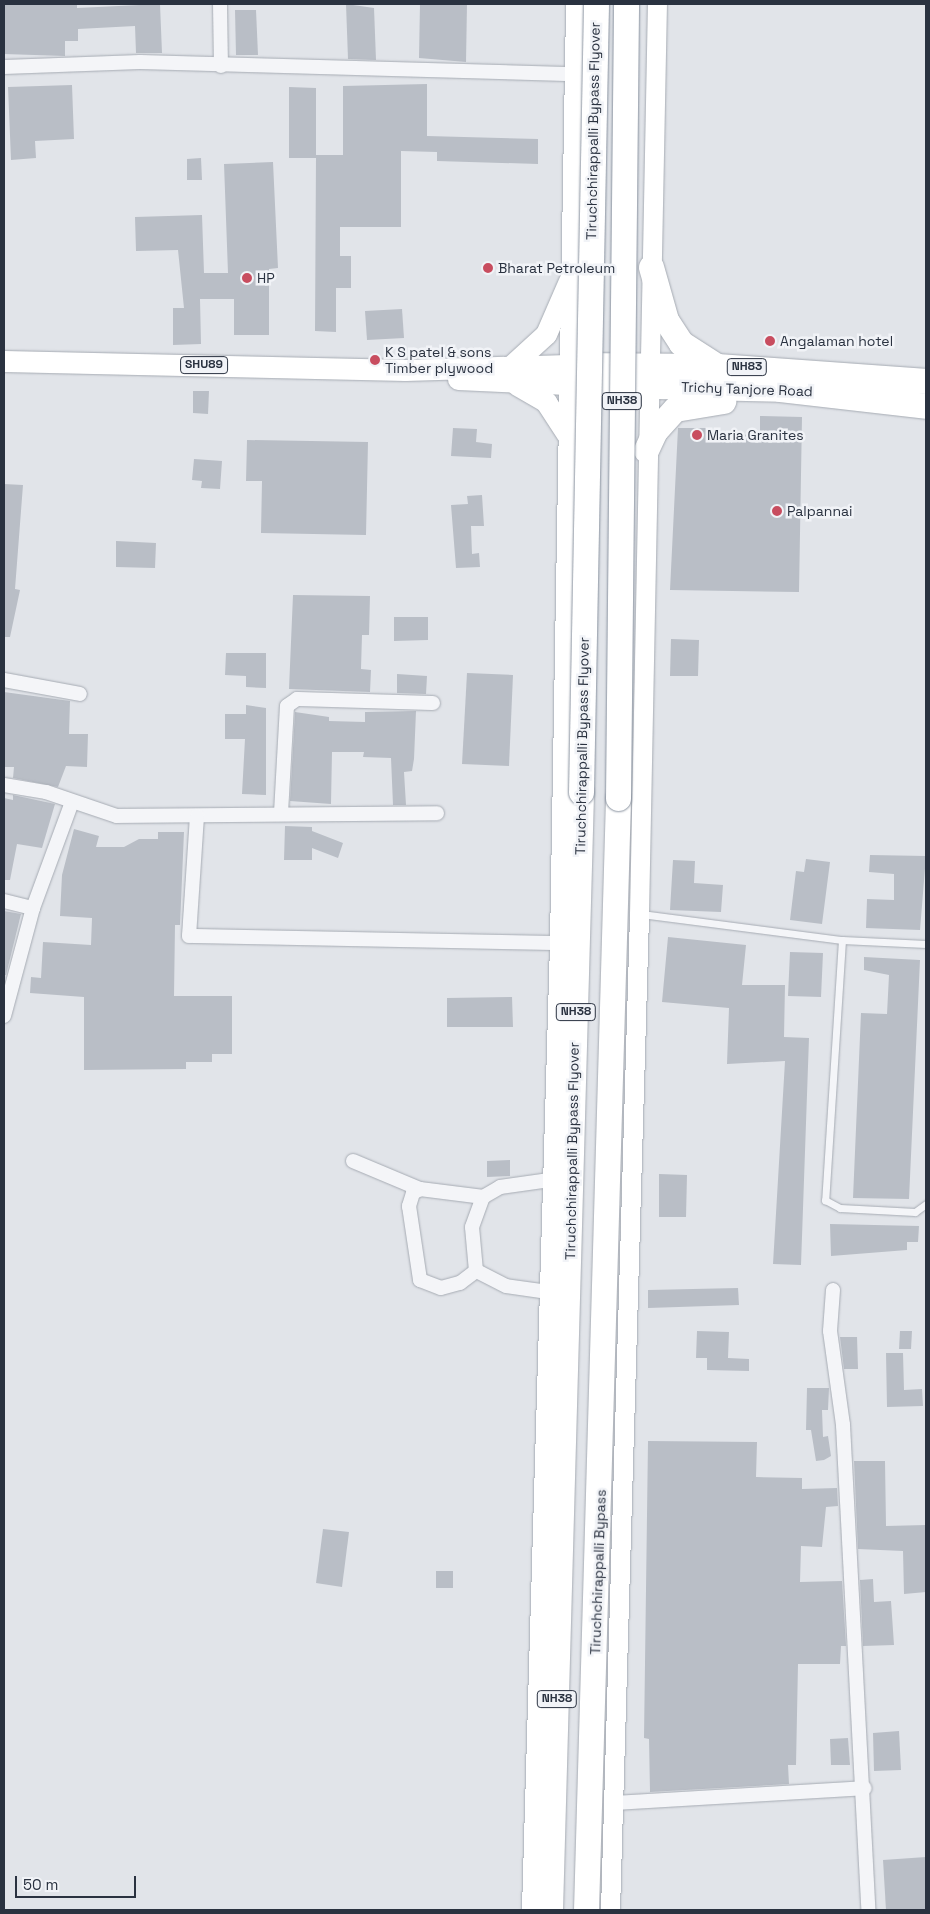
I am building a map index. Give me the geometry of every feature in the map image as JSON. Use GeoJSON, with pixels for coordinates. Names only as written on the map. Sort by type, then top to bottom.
{"type":"FeatureCollection","features":[{"type":"Feature","properties":{"kind":"highway","name":"Tiruchchirappalli Bypass Flyover"},"geometry":{"type":"LineString","coordinates":[[564,1487],[581,792],[596,4]]}},
{"type":"Feature","properties":{"kind":"highway","name":"Tiruchchirappalli Bypass"},"geometry":{"type":"LineString","coordinates":[[586,1910],[607,1234],[618,798],[626,4]]}},
{"type":"Feature","properties":{"kind":"highway"},"geometry":{"type":"LineString","coordinates":[[651,268],[666,320],[681,343],[717,366]]}},
{"type":"Feature","properties":{"kind":"highway","name":"Trichy Tanjore Road"},"geometry":{"type":"LineString","coordinates":[[648,376],[717,366],[926,381]]}},
{"type":"Feature","properties":{"kind":"highway","name":"Trichy Tanjore Road"},"geometry":{"type":"LineString","coordinates":[[567,375],[648,376],[926,406]]}},
{"type":"Feature","properties":{"kind":"highway","name":"NH83"},"geometry":{"type":"LineString","coordinates":[[646,450],[655,431],[675,409],[694,403],[758,400],[780,389]]}},
{"type":"Feature","properties":{"kind":"highway"},"geometry":{"type":"LineString","coordinates":[[544,1462],[564,1487]]}},
{"type":"Feature","properties":{"kind":"highway","name":"NH38"},"geometry":{"type":"LineString","coordinates":[[550,1910],[564,1487]]}},
{"type":"Feature","properties":{"kind":"main road"},"geometry":{"type":"LineString","coordinates":[[567,434],[546,402],[512,375],[546,334],[569,281]]}},
{"type":"Feature","properties":{"kind":"main road","name":"SHU89"},"geometry":{"type":"LineString","coordinates":[[4,361],[567,375]]}},
{"type":"Feature","properties":{"kind":"street"},"geometry":{"type":"LineString","coordinates":[[220,4],[221,66]]}},
{"type":"Feature","properties":{"kind":"street"},"geometry":{"type":"LineString","coordinates":[[531,1910],[558,943],[575,4]]}},
{"type":"Feature","properties":{"kind":"street"},"geometry":{"type":"LineString","coordinates":[[646,450],[658,4]]}},
{"type":"Feature","properties":{"kind":"street"},"geometry":{"type":"LineString","coordinates":[[4,67],[140,62],[221,66],[575,74]]}},
{"type":"Feature","properties":{"kind":"street","name":"NH83"},"geometry":{"type":"LineString","coordinates":[[613,1804],[639,914],[646,450]]}},
{"type":"Feature","properties":{"kind":"street"},"geometry":{"type":"LineString","coordinates":[[4,680],[80,694]]}},
{"type":"Feature","properties":{"kind":"street"},"geometry":{"type":"LineString","coordinates":[[281,813],[286,706],[297,699],[433,703]]}},
{"type":"Feature","properties":{"kind":"street"},"geometry":{"type":"LineString","coordinates":[[4,785],[46,792],[117,816],[437,813]]}},
{"type":"Feature","properties":{"kind":"street"},"geometry":{"type":"LineString","coordinates":[[4,1016],[33,908],[72,802]]}},
{"type":"Feature","properties":{"kind":"street"},"geometry":{"type":"LineString","coordinates":[[197,816],[189,936],[558,943]]}},
{"type":"Feature","properties":{"kind":"street"},"geometry":{"type":"LineString","coordinates":[[4,901],[33,908]]}},
{"type":"Feature","properties":{"kind":"street"},"geometry":{"type":"LineString","coordinates":[[353,1161],[420,1189],[483,1197],[500,1187],[550,1180]]}},
{"type":"Feature","properties":{"kind":"street"},"geometry":{"type":"LineString","coordinates":[[420,1189],[413,1193],[409,1206],[420,1280],[441,1288],[460,1283],[476,1272]]}},
{"type":"Feature","properties":{"kind":"street"},"geometry":{"type":"LineString","coordinates":[[476,1272],[472,1227],[483,1197]]}},
{"type":"Feature","properties":{"kind":"street"},"geometry":{"type":"LineString","coordinates":[[476,1272],[506,1286],[548,1292]]}},
{"type":"Feature","properties":{"kind":"street"},"geometry":{"type":"LineString","coordinates":[[833,1290],[830,1331],[843,1425],[865,1788],[868,1910]]}},
{"type":"Feature","properties":{"kind":"street"},"geometry":{"type":"LineString","coordinates":[[610,1910],[613,1804],[865,1788]]}},
{"type":"Feature","properties":{"kind":"lane"},"geometry":{"type":"LineString","coordinates":[[639,914],[842,940],[926,944]]}},
{"type":"Feature","properties":{"kind":"lane"},"geometry":{"type":"LineString","coordinates":[[842,940],[825,1200],[840,1208],[915,1212],[926,1204]]}},
{"type":"Feature","properties":{"kind":"building"},"geometry":{"type":"Polygon","coordinates":[[[4,4],[77,4],[77,8],[160,4],[162,53],[136,53],[135,26],[78,29],[78,41],[65,41],[65,56],[4,54],[4,4]]]}},
{"type":"Feature","properties":{"kind":"building"},"geometry":{"type":"Polygon","coordinates":[[[346,4],[374,8],[376,60],[348,59],[346,4]]]}},
{"type":"Feature","properties":{"kind":"building"},"geometry":{"type":"Polygon","coordinates":[[[420,4],[467,4],[466,62],[419,58],[420,4]]]}},
{"type":"Feature","properties":{"kind":"building"},"geometry":{"type":"Polygon","coordinates":[[[235,10],[256,10],[258,55],[236,55],[235,10]]]}},
{"type":"Feature","properties":{"kind":"building"},"geometry":{"type":"Polygon","coordinates":[[[427,84],[427,136],[538,139],[538,164],[437,161],[437,152],[401,151],[401,227],[340,227],[340,256],[351,256],[351,288],[336,288],[336,332],[315,331],[316,155],[343,155],[343,86],[427,84]]]}},
{"type":"Feature","properties":{"kind":"building"},"geometry":{"type":"Polygon","coordinates":[[[72,85],[74,139],[35,141],[36,158],[11,160],[8,87],[72,85]]]}},
{"type":"Feature","properties":{"kind":"building"},"geometry":{"type":"Polygon","coordinates":[[[289,87],[316,88],[316,158],[289,158],[289,87]]]}},
{"type":"Feature","properties":{"kind":"building"},"geometry":{"type":"Polygon","coordinates":[[[201,158],[202,180],[187,180],[187,159],[201,158]]]}},
{"type":"Feature","properties":{"kind":"building"},"geometry":{"type":"Polygon","coordinates":[[[273,162],[278,268],[269,269],[269,335],[234,335],[234,299],[200,299],[201,344],[173,345],[173,308],[184,308],[178,250],[136,251],[135,217],[202,215],[204,273],[228,273],[224,164],[273,162]]]}},
{"type":"Feature","properties":{"kind":"building"},"geometry":{"type":"Polygon","coordinates":[[[402,309],[404,338],[367,340],[365,311],[402,309]]]}},
{"type":"Feature","properties":{"kind":"building"},"geometry":{"type":"Polygon","coordinates":[[[193,391],[209,391],[208,414],[193,413],[193,391]]]}},
{"type":"Feature","properties":{"kind":"building"},"geometry":{"type":"Polygon","coordinates":[[[760,416],[802,417],[799,592],[670,590],[678,428],[709,428],[709,434],[760,435],[760,416]]]}},
{"type":"Feature","properties":{"kind":"building"},"geometry":{"type":"Polygon","coordinates":[[[453,428],[477,429],[476,442],[492,444],[491,458],[451,456],[453,428]]]}},
{"type":"Feature","properties":{"kind":"building"},"geometry":{"type":"Polygon","coordinates":[[[247,440],[368,442],[366,535],[261,533],[262,481],[246,481],[247,440]]]}},
{"type":"Feature","properties":{"kind":"building"},"geometry":{"type":"Polygon","coordinates":[[[194,459],[222,461],[220,489],[201,488],[202,481],[192,480],[194,459]]]}},
{"type":"Feature","properties":{"kind":"building"},"geometry":{"type":"Polygon","coordinates":[[[4,484],[23,485],[15,589],[20,590],[10,637],[4,637],[4,484]]]}},
{"type":"Feature","properties":{"kind":"building"},"geometry":{"type":"Polygon","coordinates":[[[482,495],[484,526],[471,526],[472,554],[479,553],[480,567],[456,568],[451,505],[468,504],[467,496],[482,495]]]}},
{"type":"Feature","properties":{"kind":"building"},"geometry":{"type":"Polygon","coordinates":[[[116,541],[156,543],[155,568],[116,567],[116,541]]]}},
{"type":"Feature","properties":{"kind":"building"},"geometry":{"type":"Polygon","coordinates":[[[293,595],[370,596],[369,635],[362,635],[361,669],[371,670],[370,692],[289,689],[293,595]]]}},
{"type":"Feature","properties":{"kind":"building"},"geometry":{"type":"Polygon","coordinates":[[[394,617],[428,617],[428,640],[394,641],[394,617]]]}},
{"type":"Feature","properties":{"kind":"building"},"geometry":{"type":"Polygon","coordinates":[[[671,639],[699,640],[698,676],[670,676],[671,639]]]}},
{"type":"Feature","properties":{"kind":"building"},"geometry":{"type":"Polygon","coordinates":[[[226,653],[266,653],[266,688],[246,687],[246,676],[225,675],[226,653]]]}},
{"type":"Feature","properties":{"kind":"building"},"geometry":{"type":"Polygon","coordinates":[[[467,673],[513,675],[509,766],[462,764],[467,673]]]}},
{"type":"Feature","properties":{"kind":"building"},"geometry":{"type":"Polygon","coordinates":[[[397,674],[427,676],[426,694],[397,693],[397,674]]]}},
{"type":"Feature","properties":{"kind":"building"},"geometry":{"type":"Polygon","coordinates":[[[4,692],[70,701],[69,734],[88,734],[87,767],[66,766],[58,787],[13,778],[14,767],[4,767],[4,692]]]}},
{"type":"Feature","properties":{"kind":"building"},"geometry":{"type":"Polygon","coordinates":[[[246,705],[266,708],[266,795],[242,794],[245,739],[225,739],[225,714],[246,714],[246,705]]]}},
{"type":"Feature","properties":{"kind":"building"},"geometry":{"type":"Polygon","coordinates":[[[416,711],[412,771],[404,772],[406,805],[393,805],[391,758],[363,757],[364,752],[332,752],[331,804],[290,801],[295,712],[329,717],[329,721],[365,722],[365,712],[416,711]]]}},
{"type":"Feature","properties":{"kind":"building"},"geometry":{"type":"Polygon","coordinates":[[[13,795],[55,804],[42,848],[17,844],[10,880],[4,880],[4,798],[13,800],[13,795]]]}},
{"type":"Feature","properties":{"kind":"building"},"geometry":{"type":"Polygon","coordinates":[[[285,826],[312,827],[312,831],[343,843],[338,858],[312,848],[312,860],[284,860],[285,826]]]}},
{"type":"Feature","properties":{"kind":"building"},"geometry":{"type":"Polygon","coordinates":[[[74,829],[99,836],[96,847],[124,847],[139,839],[158,839],[158,832],[184,832],[180,925],[175,925],[174,996],[232,996],[232,1054],[212,1054],[212,1062],[186,1062],[186,1069],[84,1070],[84,997],[30,993],[31,977],[41,978],[43,942],[91,945],[92,918],[60,916],[62,875],[74,829]]]}},
{"type":"Feature","properties":{"kind":"building"},"geometry":{"type":"Polygon","coordinates":[[[870,855],[926,856],[920,930],[866,928],[867,899],[894,900],[894,874],[869,872],[870,855]]]}},
{"type":"Feature","properties":{"kind":"building"},"geometry":{"type":"Polygon","coordinates":[[[806,859],[830,862],[822,924],[790,920],[796,871],[804,872],[806,859]]]}},
{"type":"Feature","properties":{"kind":"building"},"geometry":{"type":"Polygon","coordinates":[[[673,860],[695,861],[694,883],[723,885],[721,912],[670,910],[673,860]]]}},
{"type":"Feature","properties":{"kind":"building"},"geometry":{"type":"Polygon","coordinates":[[[4,911],[21,914],[6,975],[4,975],[4,911]]]}},
{"type":"Feature","properties":{"kind":"building"},"geometry":{"type":"Polygon","coordinates":[[[668,937],[746,945],[742,985],[785,985],[784,1037],[809,1038],[801,1265],[773,1264],[785,1061],[727,1064],[729,1008],[662,1002],[668,937]]]}},
{"type":"Feature","properties":{"kind":"building"},"geometry":{"type":"Polygon","coordinates":[[[790,952],[823,953],[821,997],[788,996],[790,952]]]}},
{"type":"Feature","properties":{"kind":"building"},"geometry":{"type":"Polygon","coordinates":[[[864,957],[920,960],[909,1199],[853,1198],[861,1013],[887,1014],[889,975],[864,970],[864,957]]]}},
{"type":"Feature","properties":{"kind":"building"},"geometry":{"type":"Polygon","coordinates":[[[512,997],[513,1027],[447,1027],[447,998],[512,997]]]}},
{"type":"Feature","properties":{"kind":"building"},"geometry":{"type":"Polygon","coordinates":[[[510,1160],[510,1176],[487,1177],[487,1161],[510,1160]]]}},
{"type":"Feature","properties":{"kind":"building"},"geometry":{"type":"Polygon","coordinates":[[[659,1174],[687,1175],[686,1217],[659,1217],[659,1174]]]}},
{"type":"Feature","properties":{"kind":"building"},"geometry":{"type":"Polygon","coordinates":[[[830,1224],[919,1226],[918,1242],[907,1242],[907,1250],[831,1256],[830,1224]]]}},
{"type":"Feature","properties":{"kind":"building"},"geometry":{"type":"Polygon","coordinates":[[[738,1288],[739,1305],[648,1308],[648,1290],[738,1288]]]}},
{"type":"Feature","properties":{"kind":"building"},"geometry":{"type":"Polygon","coordinates":[[[697,1331],[729,1332],[728,1358],[749,1359],[749,1371],[707,1370],[707,1358],[696,1358],[697,1331]]]}},
{"type":"Feature","properties":{"kind":"building"},"geometry":{"type":"Polygon","coordinates":[[[900,1331],[912,1331],[911,1349],[899,1349],[900,1331]]]}},
{"type":"Feature","properties":{"kind":"building"},"geometry":{"type":"Polygon","coordinates":[[[840,1337],[857,1337],[858,1369],[844,1369],[840,1337]]]}},
{"type":"Feature","properties":{"kind":"building"},"geometry":{"type":"Polygon","coordinates":[[[886,1353],[903,1353],[904,1390],[922,1389],[923,1406],[887,1407],[886,1353]]]}},
{"type":"Feature","properties":{"kind":"building"},"geometry":{"type":"Polygon","coordinates":[[[807,1388],[829,1388],[828,1410],[822,1410],[823,1437],[828,1436],[831,1456],[824,1460],[816,1461],[811,1430],[806,1430],[807,1388]]]}},
{"type":"Feature","properties":{"kind":"building"},"geometry":{"type":"Polygon","coordinates":[[[648,1441],[757,1442],[756,1477],[802,1478],[802,1489],[837,1488],[838,1506],[826,1507],[822,1547],[801,1546],[800,1582],[842,1581],[846,1646],[841,1646],[840,1664],[798,1664],[796,1765],[788,1765],[789,1784],[650,1792],[649,1739],[644,1738],[648,1441]]]}},
{"type":"Feature","properties":{"kind":"building"},"geometry":{"type":"Polygon","coordinates":[[[854,1461],[885,1461],[886,1526],[926,1525],[926,1592],[904,1594],[903,1551],[858,1549],[854,1461]]]}},
{"type":"Feature","properties":{"kind":"building"},"geometry":{"type":"Polygon","coordinates":[[[323,1529],[349,1532],[342,1587],[316,1583],[323,1529]]]}},
{"type":"Feature","properties":{"kind":"building"},"geometry":{"type":"Polygon","coordinates":[[[436,1571],[453,1571],[453,1588],[436,1588],[436,1571]]]}},
{"type":"Feature","properties":{"kind":"building"},"geometry":{"type":"Polygon","coordinates":[[[873,1579],[874,1602],[891,1601],[894,1645],[863,1646],[860,1580],[873,1579]]]}},
{"type":"Feature","properties":{"kind":"building"},"geometry":{"type":"Polygon","coordinates":[[[899,1731],[901,1770],[874,1771],[873,1733],[899,1731]]]}},
{"type":"Feature","properties":{"kind":"building"},"geometry":{"type":"Polygon","coordinates":[[[848,1738],[850,1765],[831,1765],[830,1739],[848,1738]]]}},
{"type":"Feature","properties":{"kind":"building"},"geometry":{"type":"Polygon","coordinates":[[[926,1857],[926,1910],[886,1910],[883,1860],[926,1857]]]}},
{"type":"Feature","properties":{"kind":"place","name":"Bharat Petroleum"},"geometry":{"type":"Point","coordinates":[488,268]}},
{"type":"Feature","properties":{"kind":"place","name":"HP"},"geometry":{"type":"Point","coordinates":[247,278]}},
{"type":"Feature","properties":{"kind":"place","name":"Angalaman hotel"},"geometry":{"type":"Point","coordinates":[770,341]}},
{"type":"Feature","properties":{"kind":"place","name":"K S patel & sons Timber plywood"},"geometry":{"type":"Point","coordinates":[375,360]}},
{"type":"Feature","properties":{"kind":"place","name":"Maria Granites"},"geometry":{"type":"Point","coordinates":[697,435]}},
{"type":"Feature","properties":{"kind":"place","name":"Palpannai"},"geometry":{"type":"Point","coordinates":[777,511]}}]}
